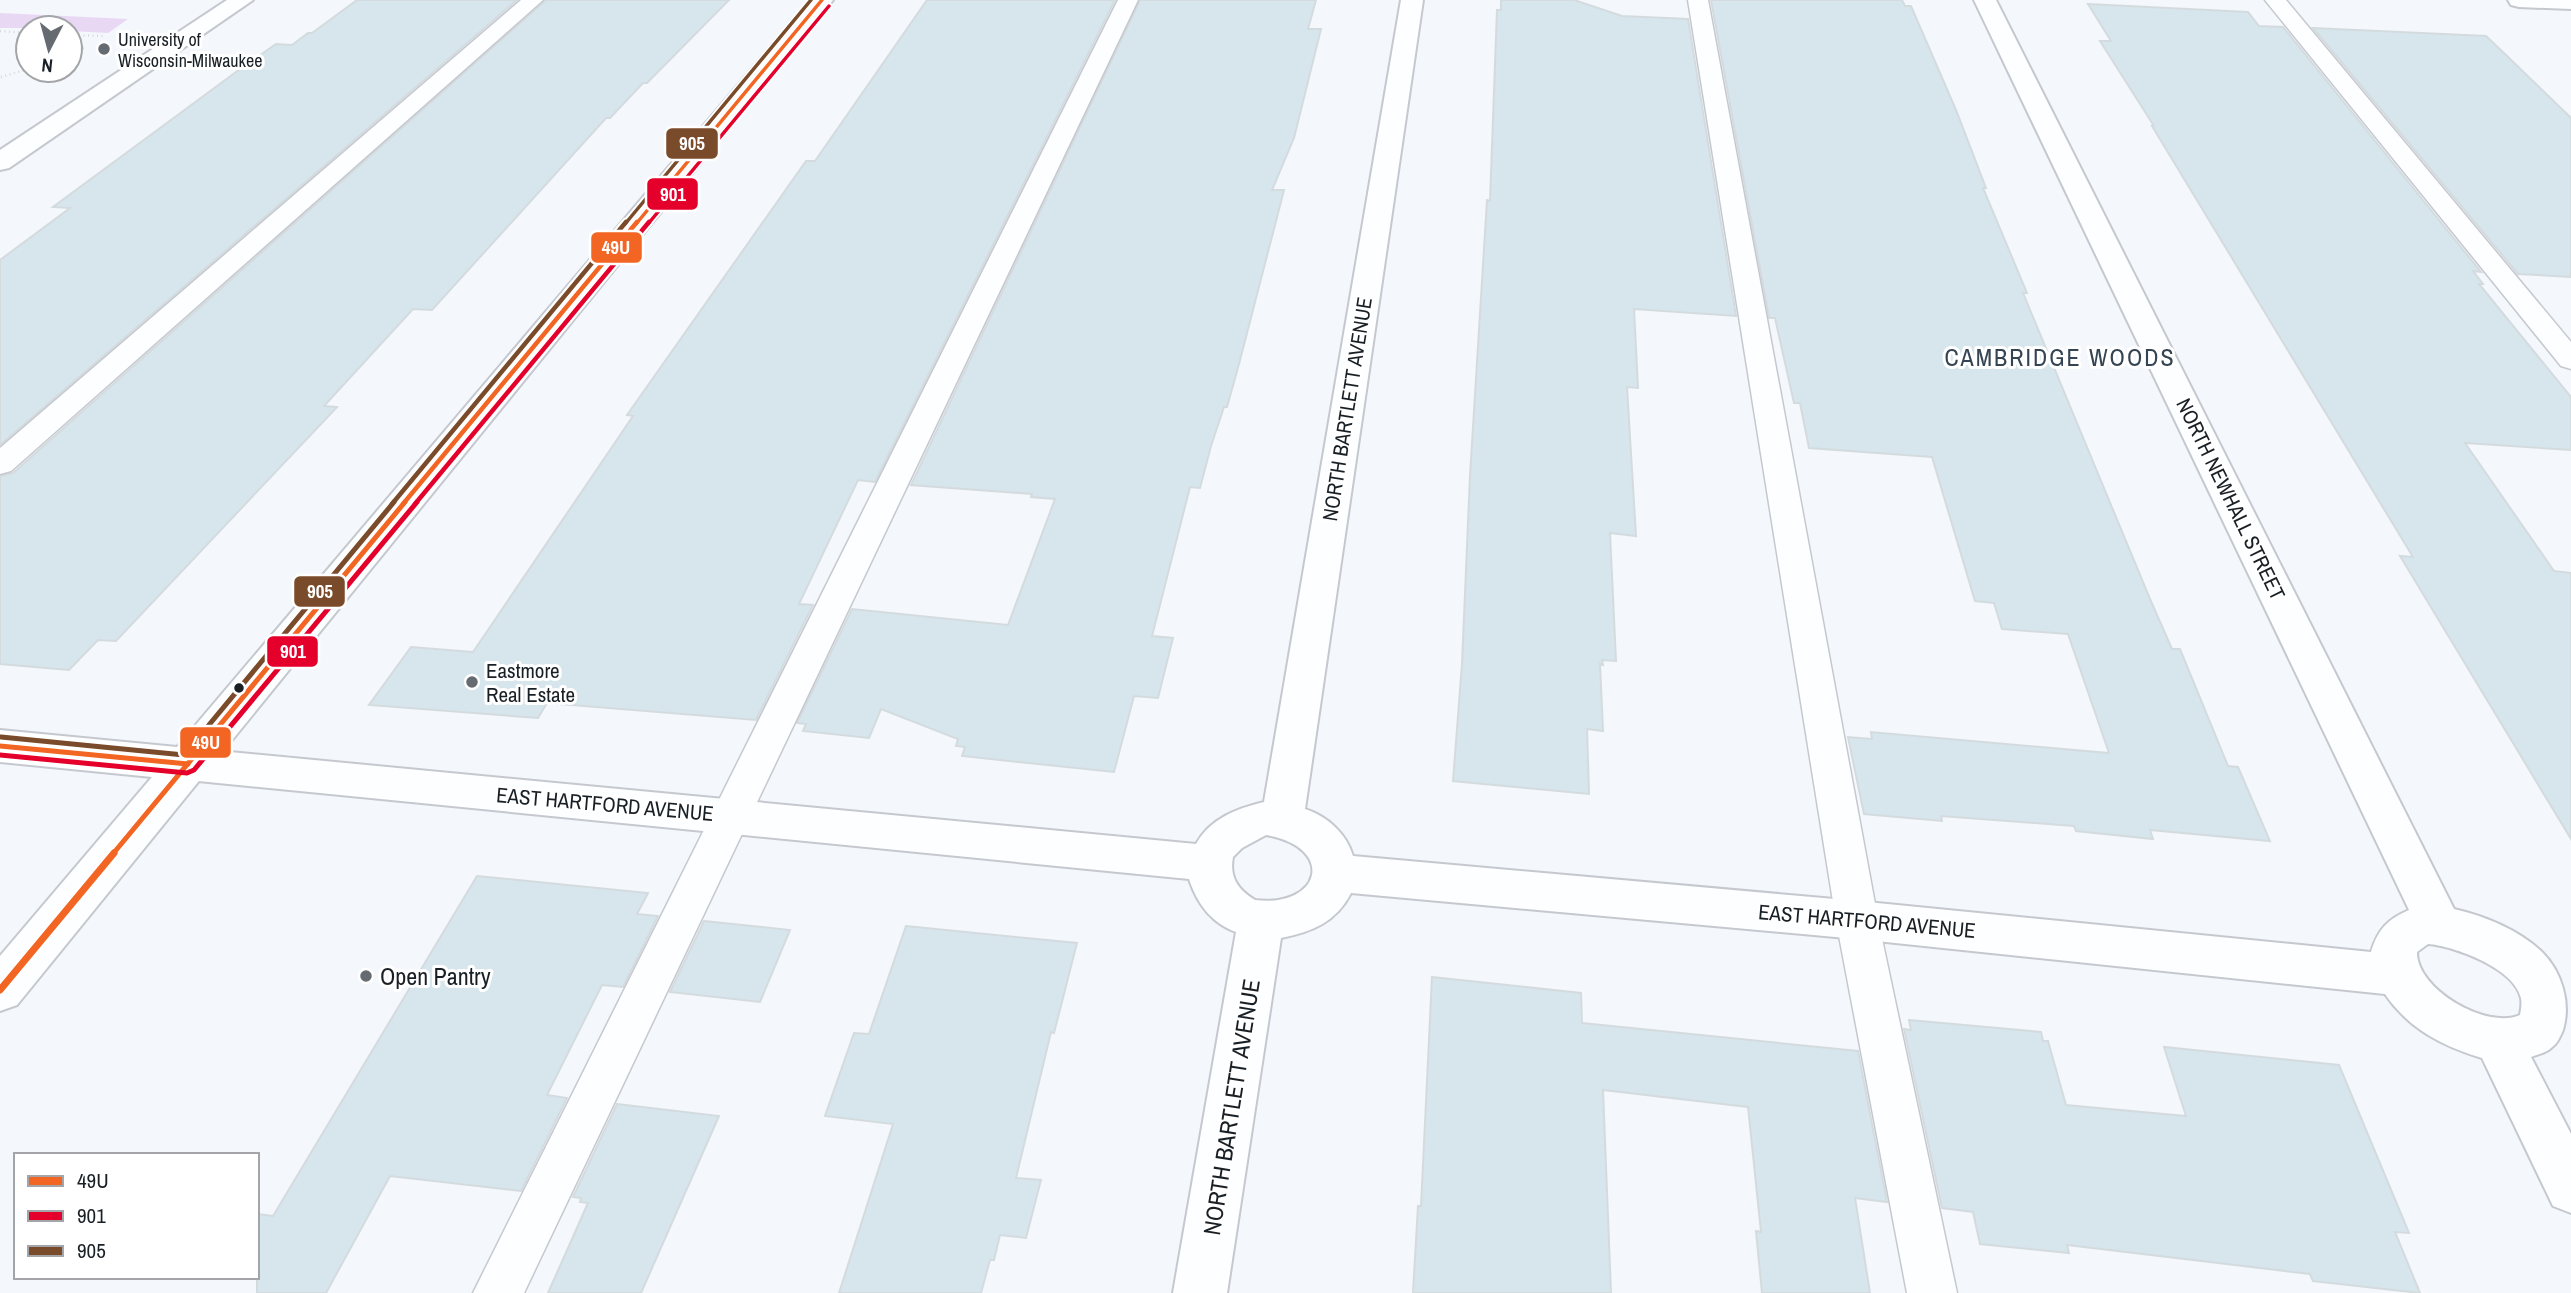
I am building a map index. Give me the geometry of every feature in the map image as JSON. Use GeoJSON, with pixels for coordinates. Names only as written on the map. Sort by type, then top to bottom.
{"type":"FeatureCollection","features":[{"type":"Feature","properties":{"kind":"street"},"geometry":{"type":"LineString","coordinates":[[0,162],[242,0]]}},
{"type":"Feature","properties":{"kind":"street"},"geometry":{"type":"LineString","coordinates":[[0,990],[822,0]]}},
{"type":"Feature","properties":{"kind":"street","name":"NORTH BARTLETT AVENUE"},"geometry":{"type":"LineString","coordinates":[[1282,819],[1412,0]]}},
{"type":"Feature","properties":{"kind":"street","name":"NORTH NEWHALL STREET"},"geometry":{"type":"LineString","coordinates":[[1985,0],[2439,923]]}},
{"type":"Feature","properties":{"kind":"street"},"geometry":{"type":"LineString","coordinates":[[2519,0],[2568,3]]}},
{"type":"Feature","properties":{"kind":"street","name":"EAST HARTFORD AVENUE"},"geometry":{"type":"LineString","coordinates":[[0,747],[1210,863]]}},
{"type":"Feature","properties":{"kind":"street"},"geometry":{"type":"LineString","coordinates":[[1266,818],[1282,819],[1315,832],[1326,843],[1333,857],[1335,873],[1331,888],[1320,904],[1282,920],[1246,917],[1222,899],[1214,889],[1210,863],[1214,850],[1235,828],[1266,818]]}},
{"type":"Feature","properties":{"kind":"street","name":"EAST HARTFORD AVENUE"},"geometry":{"type":"LineString","coordinates":[[1335,873],[1857,920],[2398,975]]}},
{"type":"Feature","properties":{"kind":"street","name":"NORTH BARTLETT AVENUE"},"geometry":{"type":"LineString","coordinates":[[1200,1293],[1261,920]]}},
{"type":"Feature","properties":{"kind":"street"},"geometry":{"type":"LineString","coordinates":[[2439,923],[2458,927],[2497,944],[2555,988],[2546,1001],[2540,1028],[2531,1036],[2498,1041],[2455,1027],[2419,1002],[2398,975],[2393,958],[2394,946],[2400,935],[2424,924],[2439,923]]}},
{"type":"Feature","properties":{"kind":"street"},"geometry":{"type":"LineString","coordinates":[[2498,1041],[2571,1188]]}},
{"type":"Feature","properties":{"kind":"lane"},"geometry":{"type":"LineString","coordinates":[[0,464],[533,0]]}},
{"type":"Feature","properties":{"kind":"lane"},"geometry":{"type":"LineString","coordinates":[[498,1293],[1128,0]]}},
{"type":"Feature","properties":{"kind":"lane"},"geometry":{"type":"LineString","coordinates":[[1698,0],[1857,920],[1932,1293]]}},
{"type":"Feature","properties":{"kind":"lane"},"geometry":{"type":"LineString","coordinates":[[2275,0],[2571,360]]}},
{"type":"Feature","properties":{"kind":"path"},"geometry":{"type":"LineString","coordinates":[[84,35],[105,36]]}},
{"type":"Feature","properties":{"kind":"shaded area"},"geometry":{"type":"Polygon","coordinates":[[[0,13],[21,14],[14,14],[14,28],[0,28],[0,13]]]}},
{"type":"Feature","properties":{"kind":"shaded area"},"geometry":{"type":"Polygon","coordinates":[[[84,17],[128,19],[108,33],[84,32],[84,17]]]}},
{"type":"Feature","properties":{"kind":"building"},"geometry":{"type":"Polygon","coordinates":[[[357,0],[517,0],[0,445],[0,260],[70,208],[53,207],[236,72],[276,44],[292,45],[357,0]]]}},
{"type":"Feature","properties":{"kind":"building"},"geometry":{"type":"Polygon","coordinates":[[[546,0],[729,0],[647,83],[643,83],[610,118],[606,118],[432,310],[413,309],[324,406],[337,407],[116,641],[98,640],[69,670],[0,664],[0,476],[13,473],[546,0]]]}},
{"type":"Feature","properties":{"kind":"building"},"geometry":{"type":"Polygon","coordinates":[[[927,0],[1115,0],[875,482],[858,480],[799,604],[813,605],[756,720],[547,703],[538,718],[369,705],[411,647],[473,652],[633,416],[627,415],[806,161],[815,161],[927,0]]]}},
{"type":"Feature","properties":{"kind":"building"},"geometry":{"type":"Polygon","coordinates":[[[1140,0],[1316,0],[1308,29],[1321,29],[1294,138],[1272,190],[1284,190],[1239,364],[1227,407],[1224,407],[1211,446],[1200,488],[1190,487],[1152,636],[1173,638],[1158,698],[1134,696],[1114,772],[962,756],[965,747],[956,746],[958,739],[881,709],[869,738],[803,731],[806,724],[797,723],[852,609],[1008,625],[1055,499],[1031,497],[1032,494],[911,485],[1140,0]]]}},
{"type":"Feature","properties":{"kind":"building"},"geometry":{"type":"Polygon","coordinates":[[[1501,0],[1574,0],[1622,16],[1688,19],[1736,316],[1634,309],[1638,388],[1627,387],[1636,536],[1610,533],[1616,661],[1602,660],[1603,665],[1600,664],[1603,731],[1587,729],[1589,794],[1453,781],[1462,664],[1470,476],[1487,200],[1490,201],[1497,10],[1501,10],[1501,0]]]}},
{"type":"Feature","properties":{"kind":"building"},"geometry":{"type":"Polygon","coordinates":[[[1711,0],[1902,0],[1905,6],[1911,6],[1956,110],[1986,188],[1983,188],[2027,293],[2023,293],[2150,599],[2172,649],[2180,649],[2228,766],[2238,767],[2270,841],[2150,830],[2153,839],[2076,831],[2074,826],[1941,816],[1942,821],[1864,814],[1848,737],[1872,739],[1871,732],[2109,753],[2068,634],[2002,629],[1994,603],[1975,601],[1932,457],[1809,448],[1800,403],[1794,403],[1775,318],[1769,318],[1711,0]]]}},
{"type":"Feature","properties":{"kind":"building"},"geometry":{"type":"Polygon","coordinates":[[[2088,4],[2248,12],[2259,26],[2283,27],[2481,272],[2473,271],[2483,284],[2479,284],[2571,397],[2571,450],[2465,443],[2554,571],[2571,573],[2571,839],[2400,556],[2413,557],[2100,41],[2111,41],[2088,4]]]}},
{"type":"Feature","properties":{"kind":"building"},"geometry":{"type":"Polygon","coordinates":[[[2313,28],[2486,36],[2506,55],[2571,118],[2571,277],[2518,274],[2313,28]]]}},
{"type":"Feature","properties":{"kind":"building"},"geometry":{"type":"Polygon","coordinates":[[[477,876],[648,893],[637,914],[658,916],[623,987],[602,985],[547,1095],[567,1098],[521,1191],[390,1176],[326,1293],[257,1293],[259,1214],[273,1216],[477,876]]]}},
{"type":"Feature","properties":{"kind":"building"},"geometry":{"type":"Polygon","coordinates":[[[704,921],[790,930],[760,1002],[670,992],[704,921]]]}},
{"type":"Feature","properties":{"kind":"building"},"geometry":{"type":"Polygon","coordinates":[[[906,926],[1077,943],[1054,1033],[1051,1032],[1016,1178],[1041,1180],[1026,1238],[1000,1235],[981,1293],[839,1293],[893,1124],[825,1116],[854,1033],[869,1034],[906,926]]]}},
{"type":"Feature","properties":{"kind":"building"},"geometry":{"type":"Polygon","coordinates":[[[1432,977],[1581,993],[1582,1023],[1858,1051],[1887,1202],[1855,1198],[1870,1293],[1762,1293],[1756,1231],[1761,1232],[1748,1107],[1603,1090],[1611,1293],[1413,1293],[1418,1206],[1421,1206],[1432,977]]]}},
{"type":"Feature","properties":{"kind":"building"},"geometry":{"type":"Polygon","coordinates":[[[1909,1020],[2041,1032],[2043,1041],[2048,1041],[2066,1105],[2186,1116],[2164,1047],[2339,1065],[2409,1233],[2395,1232],[2420,1293],[2313,1281],[2310,1274],[2067,1245],[2069,1253],[1980,1244],[1973,1212],[1942,1208],[1904,1029],[1911,1030],[1909,1020]]]}},
{"type":"Feature","properties":{"kind":"building"},"geometry":{"type":"Polygon","coordinates":[[[617,1104],[719,1116],[641,1293],[548,1293],[588,1203],[573,1197],[617,1104]]]}},
{"type":"Feature","properties":{"kind":"transit line","name":"905"},"geometry":{"type":"LineString","coordinates":[[1,737],[184,755],[811,0]]}},
{"type":"Feature","properties":{"kind":"transit line","name":"49U"},"geometry":{"type":"LineString","coordinates":[[0,990],[822,0]]}},
{"type":"Feature","properties":{"kind":"transit line","name":"901"},"geometry":{"type":"LineString","coordinates":[[0,755],[187,773],[194,770],[829,6]]}},
{"type":"Feature","properties":{"kind":"transit line","name":"49U"},"geometry":{"type":"LineString","coordinates":[[0,746],[188,764]]}},
{"type":"Feature","properties":{"kind":"place","name":"University of Wisconsin-Milwaukee"},"geometry":{"type":"Point","coordinates":[104,49]}},
{"type":"Feature","properties":{"kind":"place","name":"Eastmore Real Estate"},"geometry":{"type":"Point","coordinates":[472,682]}},
{"type":"Feature","properties":{"kind":"place","name":"Open Pantry"},"geometry":{"type":"Point","coordinates":[366,976]}},
{"type":"Feature","properties":{"kind":"district","name":"CAMBRIDGE WOODS"},"geometry":{"type":"Point","coordinates":[2060,357]}}]}
